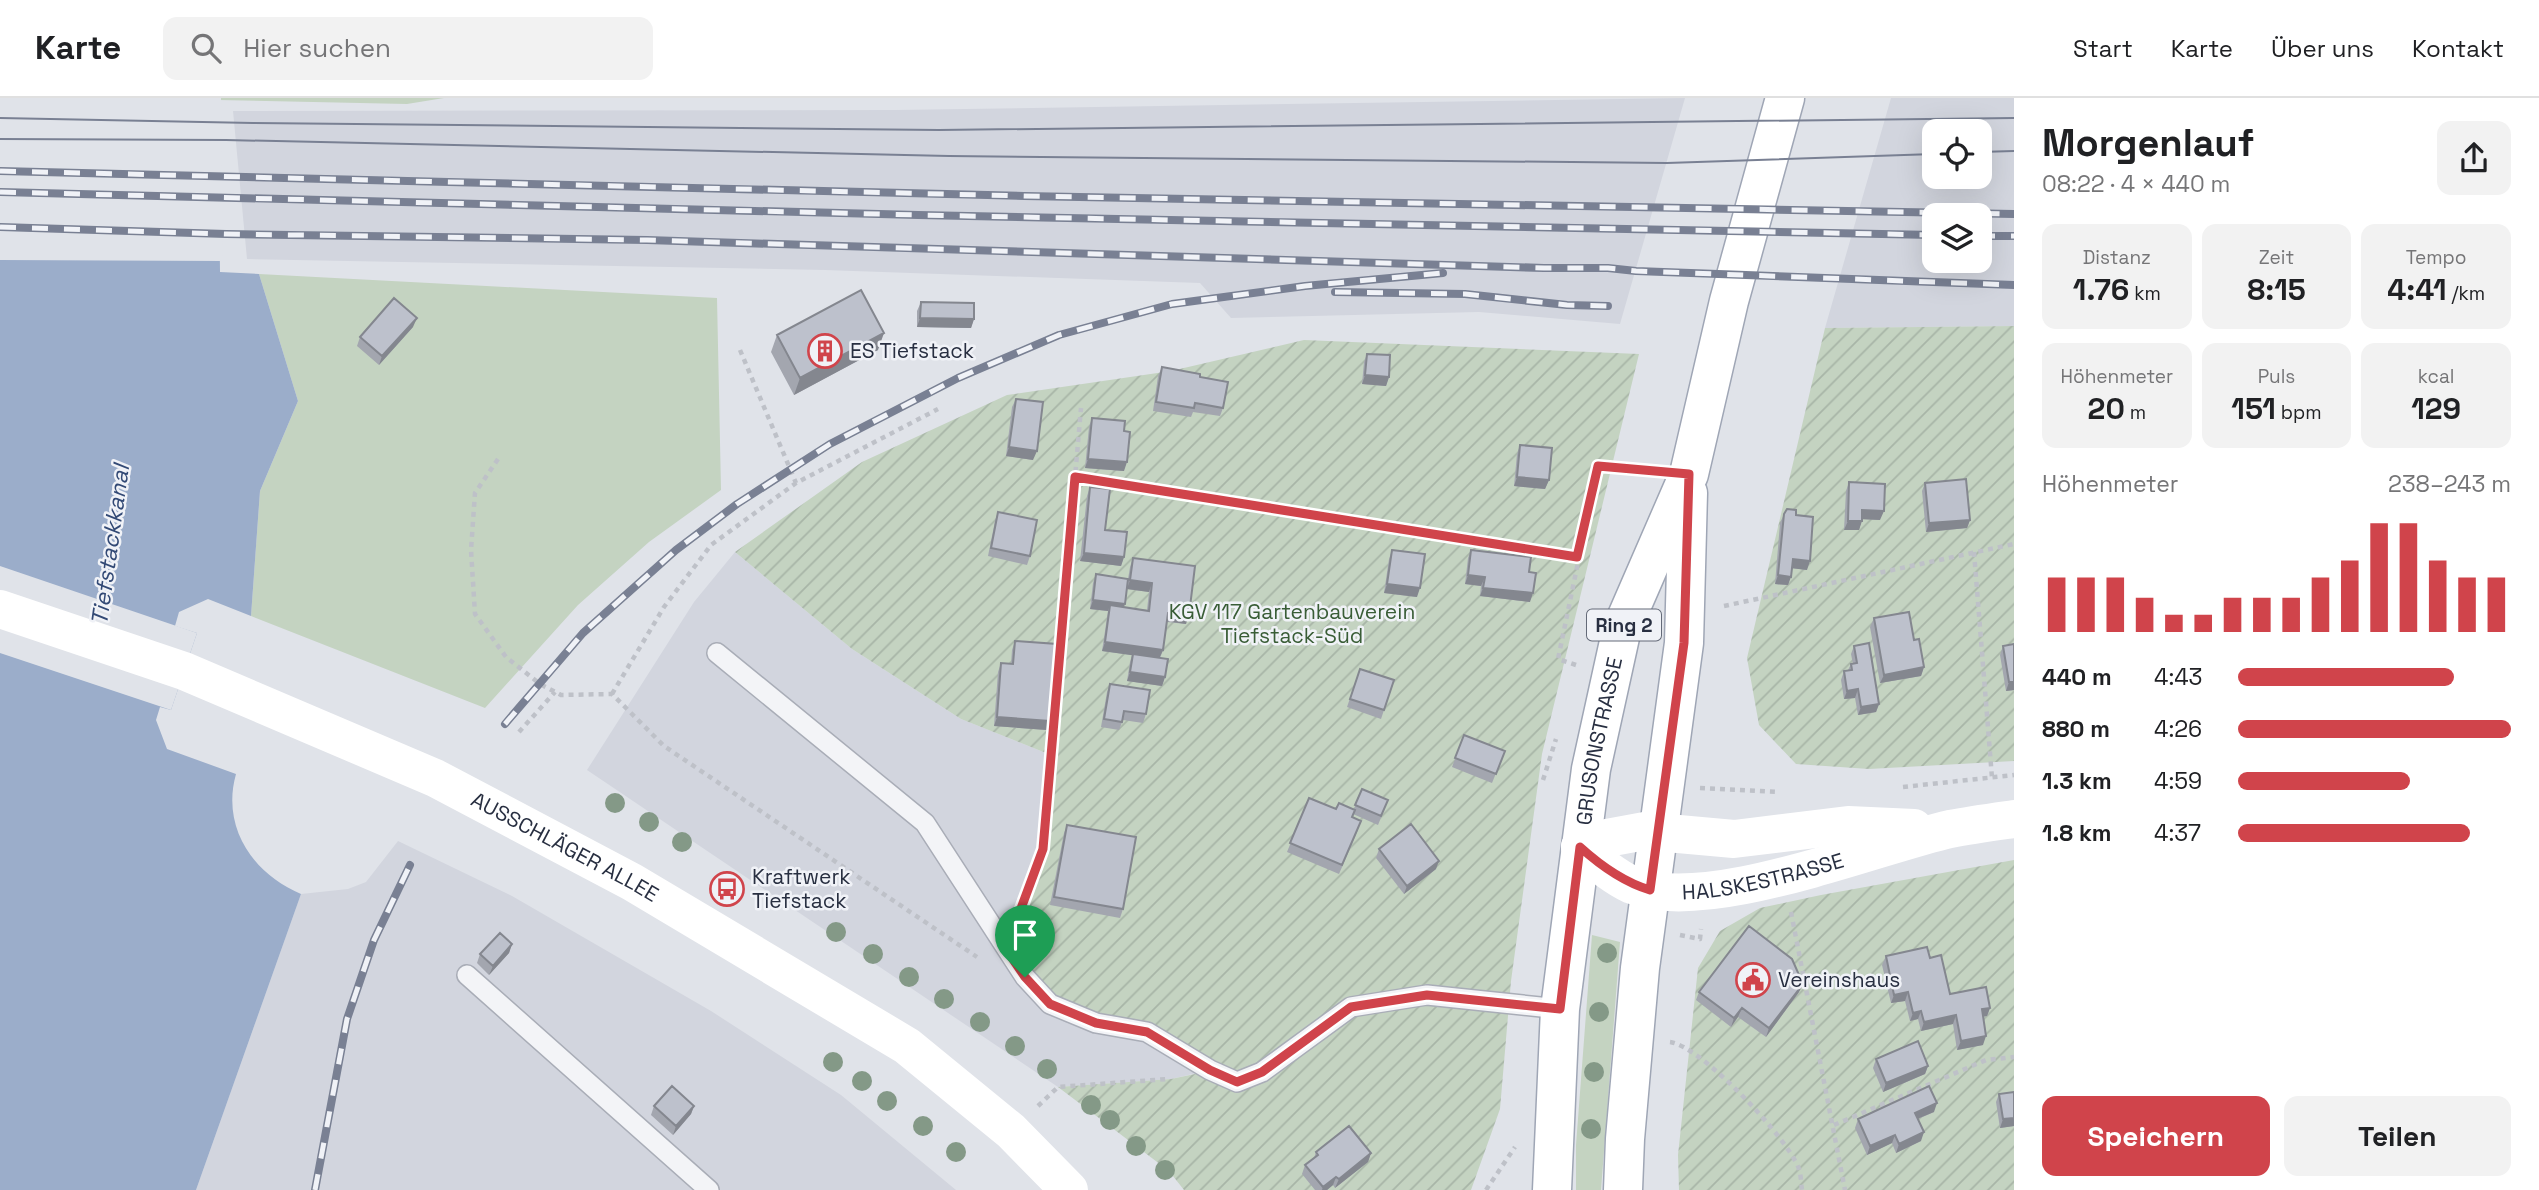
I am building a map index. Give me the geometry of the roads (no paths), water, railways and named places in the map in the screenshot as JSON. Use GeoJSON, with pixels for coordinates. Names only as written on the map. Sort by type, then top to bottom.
{"type":"FeatureCollection","features":[{"type":"Feature","properties":{"kind":"street","name":"GRUSONSTRASSE"},"geometry":{"type":"LineString","coordinates":[[1552,1190],[1560,1009],[1591,768],[1622,628],[1689,474],[1729,301],[1784,98]]}},
{"type":"Feature","properties":{"kind":"street","name":"GRUSONSTRASSE"},"geometry":{"type":"LineString","coordinates":[[1623,1190],[1633,1038],[1684,643],[1689,474]]}},
{"type":"Feature","properties":{"kind":"street","name":"AUSSCHLÄGER ALLEE"},"geometry":{"type":"LineString","coordinates":[[0,608],[184,671],[435,778],[632,882],[907,1046],[1012,1131],[1069,1190]]}},
{"type":"Feature","properties":{"kind":"street","name":"HALSKESTRASSE"},"geometry":{"type":"LineString","coordinates":[[1580,847],[1632,884],[1650,890],[1707,892],[1777,877],[1951,829],[2014,819]]}},
{"type":"Feature","properties":{"kind":"street","name":"HALSKESTRASSE"},"geometry":{"type":"LineString","coordinates":[[1580,847],[1624,834],[1658,831],[1734,839],[1849,825],[1951,829]]}},
{"type":"Feature","properties":{"kind":"lane"},"geometry":{"type":"LineString","coordinates":[[717,653],[925,823],[1025,977],[1050,1004],[1096,1023],[1147,1032],[1210,1070],[1237,1082],[1262,1072],[1351,1007],[1427,995],[1560,1009]]}},
{"type":"Feature","properties":{"kind":"lane"},"geometry":{"type":"LineString","coordinates":[[467,975],[709,1190]]}},
{"type":"Feature","properties":{"kind":"water","name":"Tiefstackkanal"},"geometry":{"type":"Polygon","coordinates":[[[0,98],[218,98],[220,272],[259,274],[298,401],[260,491],[251,616],[208,599],[179,612],[175,626],[197,633],[171,710],[160,707],[156,720],[167,749],[236,774],[233,812],[237,830],[245,846],[268,874],[301,894],[196,1190],[0,1190],[0,98]]]}},
{"type":"Feature","properties":{"kind":"tram line"},"geometry":{"type":"LineString","coordinates":[[0,118],[939,130],[2014,118]]}},
{"type":"Feature","properties":{"kind":"tram line"},"geometry":{"type":"LineString","coordinates":[[0,139],[226,140],[949,156],[1667,163],[1922,154]]}},
{"type":"Feature","properties":{"kind":"tram line"},"geometry":{"type":"LineString","coordinates":[[1992,152],[2014,151]]}},
{"type":"Feature","properties":{"kind":"railway"},"geometry":{"type":"LineString","coordinates":[[0,171],[1024,196],[2014,214]]}},
{"type":"Feature","properties":{"kind":"railway"},"geometry":{"type":"LineString","coordinates":[[0,192],[918,215],[1922,235]]}},
{"type":"Feature","properties":{"kind":"railway"},"geometry":{"type":"LineString","coordinates":[[0,227],[226,234],[647,240],[1608,268],[2014,285]]}},
{"type":"Feature","properties":{"kind":"railway"},"geometry":{"type":"LineString","coordinates":[[1992,236],[2014,236]]}},
{"type":"Feature","properties":{"kind":"railway"},"geometry":{"type":"LineString","coordinates":[[505,724],[583,633],[676,550],[737,504],[830,444],[958,378],[1059,335],[1172,304],[1305,286],[1443,273]]}},
{"type":"Feature","properties":{"kind":"railway"},"geometry":{"type":"LineString","coordinates":[[1335,292],[1465,294],[1567,305],[1608,306]]}},
{"type":"Feature","properties":{"kind":"railway"},"geometry":{"type":"LineString","coordinates":[[315,1190],[347,1019],[374,940],[410,865]]}},
{"type":"Feature","properties":{"kind":"place","name":"ES Tiefstack"},"geometry":{"type":"Point","coordinates":[825,351]}},
{"type":"Feature","properties":{"kind":"place","name":"Kraftwerk Tiefstack"},"geometry":{"type":"Point","coordinates":[727,889]}},
{"type":"Feature","properties":{"kind":"place","name":"Vereinshaus"},"geometry":{"type":"Point","coordinates":[1753,980]}},
{"type":"Feature","properties":{"kind":"park label","name":"KGV 117 Gartenbauverein Tiefstack-Süd"},"geometry":{"type":"Point","coordinates":[1292,624]}}]}
